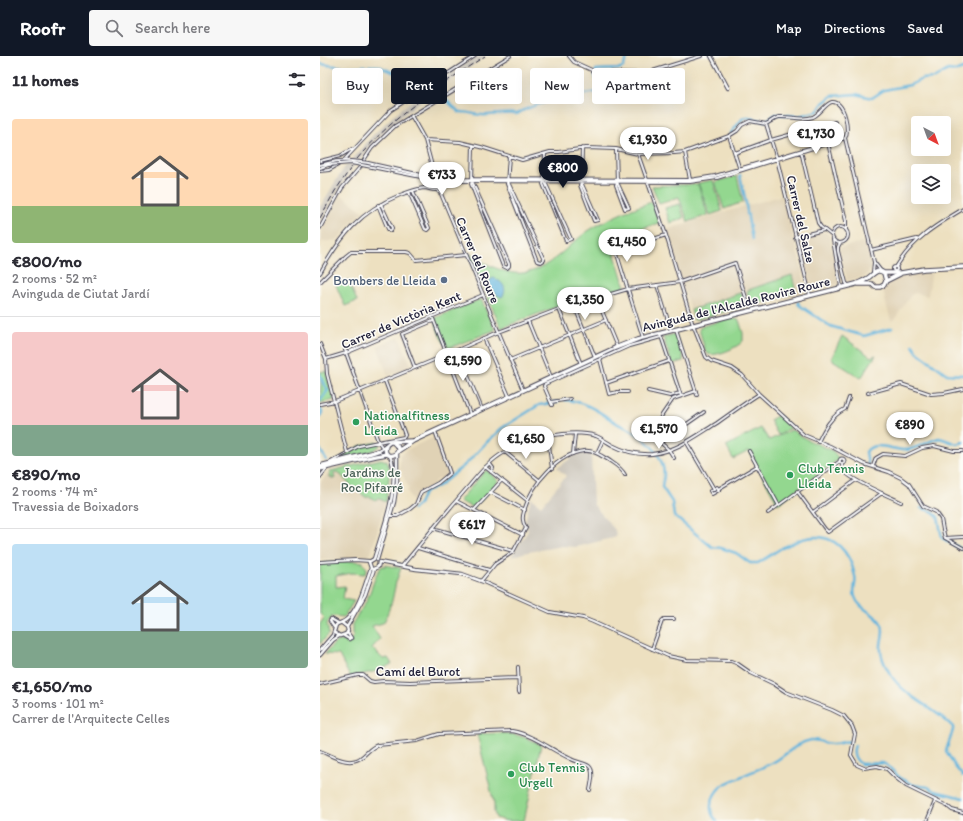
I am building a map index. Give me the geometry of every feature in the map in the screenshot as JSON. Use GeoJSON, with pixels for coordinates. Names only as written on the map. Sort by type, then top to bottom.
{"type":"FeatureCollection","features":[{"type":"Feature","properties":{"kind":"main road"},"geometry":{"type":"LineString","coordinates":[[856,284],[878,271],[901,273],[924,269],[963,267]]}},
{"type":"Feature","properties":{"kind":"main road"},"geometry":{"type":"LineString","coordinates":[[883,272],[886,281]]}},
{"type":"Feature","properties":{"kind":"main road"},"geometry":{"type":"LineString","coordinates":[[856,284],[872,284],[875,287],[880,287],[884,285],[886,281],[901,273]]}},
{"type":"Feature","properties":{"kind":"main road"},"geometry":{"type":"LineString","coordinates":[[870,277],[872,284]]}},
{"type":"Feature","properties":{"kind":"main road","name":"Avinguda de l'Alcalde Rovira Roure"},"geometry":{"type":"LineString","coordinates":[[397,452],[413,441],[545,380],[552,379],[595,357],[600,357],[618,347],[660,335],[671,330],[856,284]]}},
{"type":"Feature","properties":{"kind":"main road","name":"Avinguda de l'Alcalde Rovira Roure"},"geometry":{"type":"LineString","coordinates":[[392,442],[413,441]]}},
{"type":"Feature","properties":{"kind":"main road"},"geometry":{"type":"LineString","coordinates":[[320,468],[370,454],[392,442],[397,446],[397,452],[393,455],[387,454],[328,466]]}},
{"type":"Feature","properties":{"kind":"main road"},"geometry":{"type":"LineString","coordinates":[[384,446],[387,454]]}},
{"type":"Feature","properties":{"kind":"street"},"geometry":{"type":"LineString","coordinates":[[340,156],[344,159],[391,110],[475,56]]}},
{"type":"Feature","properties":{"kind":"street"},"geometry":{"type":"LineString","coordinates":[[364,160],[372,148],[395,126],[510,56]]}},
{"type":"Feature","properties":{"kind":"street"},"geometry":{"type":"LineString","coordinates":[[569,56],[574,62],[595,72],[646,73],[702,56]]}},
{"type":"Feature","properties":{"kind":"street"},"geometry":{"type":"LineString","coordinates":[[711,56],[728,88]]}},
{"type":"Feature","properties":{"kind":"street"},"geometry":{"type":"LineString","coordinates":[[425,140],[440,140],[473,145],[522,160],[545,154],[582,148],[616,149],[638,154],[685,152],[729,136],[737,131],[742,124],[750,121],[766,124],[778,118],[810,118],[830,103],[835,102],[840,106],[846,117],[847,132],[845,138],[874,262],[873,273]]}},
{"type":"Feature","properties":{"kind":"street"},"geometry":{"type":"LineString","coordinates":[[412,117],[425,140],[432,170]]}},
{"type":"Feature","properties":{"kind":"street"},"geometry":{"type":"LineString","coordinates":[[735,153],[771,140],[834,122]]}},
{"type":"Feature","properties":{"kind":"street","name":"Carrer del Salze"},"geometry":{"type":"LineString","coordinates":[[766,124],[777,158],[810,296]]}},
{"type":"Feature","properties":{"kind":"street"},"geometry":{"type":"LineString","coordinates":[[729,136],[740,169]]}},
{"type":"Feature","properties":{"kind":"street"},"geometry":{"type":"LineString","coordinates":[[320,273],[335,248],[350,228],[360,219],[380,205],[409,192],[422,188],[437,190],[447,181],[690,181],[715,176],[845,138]]}},
{"type":"Feature","properties":{"kind":"street"},"geometry":{"type":"LineString","coordinates":[[828,143],[846,221],[848,237],[845,241],[840,243],[833,240]]}},
{"type":"Feature","properties":{"kind":"street"},"geometry":{"type":"LineString","coordinates":[[472,180],[509,264],[507,268],[503,266],[471,184],[473,145]]}},
{"type":"Feature","properties":{"kind":"street"},"geometry":{"type":"LineString","coordinates":[[320,161],[340,156],[356,146]]}},
{"type":"Feature","properties":{"kind":"street"},"geometry":{"type":"LineString","coordinates":[[581,181],[598,220],[594,222],[580,185],[582,148]]}},
{"type":"Feature","properties":{"kind":"street"},"geometry":{"type":"LineString","coordinates":[[616,149],[616,185],[624,209],[629,208],[617,181]]}},
{"type":"Feature","properties":{"kind":"street"},"geometry":{"type":"LineString","coordinates":[[801,151],[818,223],[831,235],[833,240],[837,266],[842,283],[841,288]]}},
{"type":"Feature","properties":{"kind":"street"},"geometry":{"type":"LineString","coordinates":[[685,152],[690,181]]}},
{"type":"Feature","properties":{"kind":"street"},"geometry":{"type":"LineString","coordinates":[[544,180],[571,239],[566,242],[543,184],[545,154]]}},
{"type":"Feature","properties":{"kind":"street"},"geometry":{"type":"LineString","coordinates":[[638,154],[666,235],[693,325],[706,357],[711,361],[732,368],[742,375],[759,394],[804,435],[830,446],[844,455],[901,478],[909,484],[923,506],[936,512],[941,519],[946,538],[963,548]]}},
{"type":"Feature","properties":{"kind":"street"},"geometry":{"type":"LineString","coordinates":[[508,180],[544,260],[541,262],[537,261],[507,184],[509,156]]}},
{"type":"Feature","properties":{"kind":"street"},"geometry":{"type":"LineString","coordinates":[[320,165],[342,160],[353,160],[421,177],[425,180]]}},
{"type":"Feature","properties":{"kind":"street"},"geometry":{"type":"LineString","coordinates":[[320,170],[328,164]]}},
{"type":"Feature","properties":{"kind":"street"},"geometry":{"type":"LineString","coordinates":[[367,164],[426,176]]}},
{"type":"Feature","properties":{"kind":"street"},"geometry":{"type":"LineString","coordinates":[[320,170],[329,170],[338,165]]}},
{"type":"Feature","properties":{"kind":"street"},"geometry":{"type":"LineString","coordinates":[[320,228],[332,204],[344,185],[361,166]]}},
{"type":"Feature","properties":{"kind":"street"},"geometry":{"type":"LineString","coordinates":[[422,188],[425,183],[426,176],[432,170]]}},
{"type":"Feature","properties":{"kind":"street"},"geometry":{"type":"LineString","coordinates":[[432,170],[439,171],[445,178],[445,183]]}},
{"type":"Feature","properties":{"kind":"street"},"geometry":{"type":"LineString","coordinates":[[445,178],[472,180]]}},
{"type":"Feature","properties":{"kind":"street"},"geometry":{"type":"LineString","coordinates":[[425,183],[430,189]]}},
{"type":"Feature","properties":{"kind":"street"},"geometry":{"type":"LineString","coordinates":[[441,194],[442,187]]}},
{"type":"Feature","properties":{"kind":"street","name":"Carrer del Roure"},"geometry":{"type":"LineString","coordinates":[[437,190],[441,194],[523,390]]}},
{"type":"Feature","properties":{"kind":"street"},"geometry":{"type":"LineString","coordinates":[[409,192],[425,229],[427,230],[429,228],[413,191]]}},
{"type":"Feature","properties":{"kind":"street"},"geometry":{"type":"LineString","coordinates":[[380,205],[392,228],[391,231],[388,229],[380,205]]}},
{"type":"Feature","properties":{"kind":"street"},"geometry":{"type":"LineString","coordinates":[[896,267],[918,239],[936,224],[963,209]]}},
{"type":"Feature","properties":{"kind":"street"},"geometry":{"type":"LineString","coordinates":[[555,214],[559,212]]}},
{"type":"Feature","properties":{"kind":"street"},"geometry":{"type":"LineString","coordinates":[[522,222],[527,220]]}},
{"type":"Feature","properties":{"kind":"street"},"geometry":{"type":"LineString","coordinates":[[831,235],[836,228],[841,227],[846,230]]}},
{"type":"Feature","properties":{"kind":"street"},"geometry":{"type":"LineString","coordinates":[[796,237],[824,230]]}},
{"type":"Feature","properties":{"kind":"street"},"geometry":{"type":"LineString","coordinates":[[643,339],[616,251],[666,235]]}},
{"type":"Feature","properties":{"kind":"street"},"geometry":{"type":"LineString","coordinates":[[871,250],[918,239]]}},
{"type":"Feature","properties":{"kind":"street"},"geometry":{"type":"LineString","coordinates":[[912,240],[914,244]]}},
{"type":"Feature","properties":{"kind":"street"},"geometry":{"type":"LineString","coordinates":[[840,243],[838,248],[841,265],[846,283],[849,286]]}},
{"type":"Feature","properties":{"kind":"street"},"geometry":{"type":"LineString","coordinates":[[320,282],[351,252],[406,252],[410,253],[416,260],[466,255]]}},
{"type":"Feature","properties":{"kind":"street"},"geometry":{"type":"LineString","coordinates":[[874,262],[883,272]]}},
{"type":"Feature","properties":{"kind":"street"},"geometry":{"type":"LineString","coordinates":[[320,404],[335,401],[498,332],[559,309],[628,289],[680,282],[735,263],[748,304]]}},
{"type":"Feature","properties":{"kind":"street"},"geometry":{"type":"LineString","coordinates":[[837,266],[841,265]]}},
{"type":"Feature","properties":{"kind":"street"},"geometry":{"type":"LineString","coordinates":[[657,285],[671,330]]}},
{"type":"Feature","properties":{"kind":"street","name":"Carrer de Victòria Kent"},"geometry":{"type":"LineString","coordinates":[[326,359],[346,353],[483,295]]}},
{"type":"Feature","properties":{"kind":"street"},"geometry":{"type":"LineString","coordinates":[[597,299],[618,347]]}},
{"type":"Feature","properties":{"kind":"street"},"geometry":{"type":"LineString","coordinates":[[574,305],[595,357]]}},
{"type":"Feature","properties":{"kind":"street"},"geometry":{"type":"LineString","coordinates":[[559,309],[581,364]]}},
{"type":"Feature","properties":{"kind":"street"},"geometry":{"type":"LineString","coordinates":[[432,316],[470,414]]}},
{"type":"Feature","properties":{"kind":"street"},"geometry":{"type":"LineString","coordinates":[[528,320],[552,379]]}},
{"type":"Feature","properties":{"kind":"street"},"geometry":{"type":"LineString","coordinates":[[510,360],[606,320]]}},
{"type":"Feature","properties":{"kind":"street","name":"Carrer de Victòria Kent"},"geometry":{"type":"LineString","coordinates":[[415,368],[402,334],[433,321]]}},
{"type":"Feature","properties":{"kind":"street"},"geometry":{"type":"LineString","coordinates":[[676,329],[697,395]]}},
{"type":"Feature","properties":{"kind":"street"},"geometry":{"type":"LineString","coordinates":[[660,335],[681,394]]}},
{"type":"Feature","properties":{"kind":"street"},"geometry":{"type":"LineString","coordinates":[[484,338],[509,397]]}},
{"type":"Feature","properties":{"kind":"street","name":"Avinguda de l'Alcalde Rovira Roure"},"geometry":{"type":"LineString","coordinates":[[570,399],[552,403],[544,386],[545,384],[552,379],[643,339]]}},
{"type":"Feature","properties":{"kind":"street"},"geometry":{"type":"LineString","coordinates":[[320,344],[326,359],[327,374],[347,452]]}},
{"type":"Feature","properties":{"kind":"street"},"geometry":{"type":"LineString","coordinates":[[345,350],[379,442],[384,446]]}},
{"type":"Feature","properties":{"kind":"street"},"geometry":{"type":"LineString","coordinates":[[457,350],[482,409]]}},
{"type":"Feature","properties":{"kind":"street","name":"Avinguda de l'Alcalde Rovira Roure"},"geometry":{"type":"LineString","coordinates":[[600,357],[609,355]]}},
{"type":"Feature","properties":{"kind":"street"},"geometry":{"type":"LineString","coordinates":[[600,357],[609,394],[628,392]]}},
{"type":"Feature","properties":{"kind":"street"},"geometry":{"type":"LineString","coordinates":[[606,383],[669,361]]}},
{"type":"Feature","properties":{"kind":"street"},"geometry":{"type":"LineString","coordinates":[[320,477],[328,466],[347,452],[359,446],[405,436],[385,381]]}},
{"type":"Feature","properties":{"kind":"street"},"geometry":{"type":"LineString","coordinates":[[868,393],[901,384],[931,394],[963,389]]}},
{"type":"Feature","properties":{"kind":"street"},"geometry":{"type":"LineString","coordinates":[[648,391],[670,396],[696,391]]}},
{"type":"Feature","properties":{"kind":"street"},"geometry":{"type":"LineString","coordinates":[[674,458],[669,450],[652,435],[662,414],[673,399],[681,394]]}},
{"type":"Feature","properties":{"kind":"street"},"geometry":{"type":"LineString","coordinates":[[402,567],[455,501],[485,467],[505,452],[536,439],[576,434],[595,436],[629,453],[656,453],[687,443],[759,394]]}},
{"type":"Feature","properties":{"kind":"street"},"geometry":{"type":"LineString","coordinates":[[818,442],[836,414],[845,409],[849,398]]}},
{"type":"Feature","properties":{"kind":"street"},"geometry":{"type":"LineString","coordinates":[[661,442],[704,412]]}},
{"type":"Feature","properties":{"kind":"street"},"geometry":{"type":"LineString","coordinates":[[390,516],[397,516],[410,509],[416,504],[421,492],[438,484],[450,473],[435,431]]}},
{"type":"Feature","properties":{"kind":"street"},"geometry":{"type":"LineString","coordinates":[[573,454],[576,434]]}},
{"type":"Feature","properties":{"kind":"street"},"geometry":{"type":"LineString","coordinates":[[548,437],[552,469]]}},
{"type":"Feature","properties":{"kind":"street"},"geometry":{"type":"LineString","coordinates":[[597,453],[603,440]]}},
{"type":"Feature","properties":{"kind":"street"},"geometry":{"type":"LineString","coordinates":[[383,441],[392,442]]}},
{"type":"Feature","properties":{"kind":"street"},"geometry":{"type":"LineString","coordinates":[[687,443],[714,489]]}},
{"type":"Feature","properties":{"kind":"street"},"geometry":{"type":"LineString","coordinates":[[873,466],[876,458],[882,454],[905,456],[922,448],[934,446],[952,451],[963,451]]}},
{"type":"Feature","properties":{"kind":"street"},"geometry":{"type":"LineString","coordinates":[[481,581],[489,570],[514,551],[526,528],[522,518],[534,487],[539,480],[563,459],[573,454],[586,451],[597,453],[623,470],[625,475]]}},
{"type":"Feature","properties":{"kind":"street"},"geometry":{"type":"LineString","coordinates":[[749,451],[778,504]]}},
{"type":"Feature","properties":{"kind":"street"},"geometry":{"type":"LineString","coordinates":[[376,560],[396,494],[397,452]]}},
{"type":"Feature","properties":{"kind":"street"},"geometry":{"type":"LineString","coordinates":[[505,452],[539,480]]}},
{"type":"Feature","properties":{"kind":"street"},"geometry":{"type":"LineString","coordinates":[[342,623],[348,618],[356,605],[372,568],[378,566],[376,560],[390,504],[394,471],[392,460],[387,454]]}},
{"type":"Feature","properties":{"kind":"street"},"geometry":{"type":"LineString","coordinates":[[768,513],[778,504],[840,461],[844,455]]}},
{"type":"Feature","properties":{"kind":"street"},"geometry":{"type":"LineString","coordinates":[[842,459],[844,461],[842,464],[844,472],[856,480],[900,502]]}},
{"type":"Feature","properties":{"kind":"street"},"geometry":{"type":"LineString","coordinates":[[490,464],[493,468],[491,472]]}},
{"type":"Feature","properties":{"kind":"street"},"geometry":{"type":"LineString","coordinates":[[718,489],[717,487],[710,491],[712,494],[757,466]]}},
{"type":"Feature","properties":{"kind":"street"},"geometry":{"type":"LineString","coordinates":[[485,467],[528,501]]}},
{"type":"Feature","properties":{"kind":"street"},"geometry":{"type":"LineString","coordinates":[[474,510],[502,480]]}},
{"type":"Feature","properties":{"kind":"street"},"geometry":{"type":"LineString","coordinates":[[813,512],[856,480]]}},
{"type":"Feature","properties":{"kind":"street"},"geometry":{"type":"LineString","coordinates":[[797,491],[828,532],[882,493]]}},
{"type":"Feature","properties":{"kind":"street"},"geometry":{"type":"LineString","coordinates":[[490,492],[525,510]]}},
{"type":"Feature","properties":{"kind":"street"},"geometry":{"type":"LineString","coordinates":[[455,501],[523,535]]}},
{"type":"Feature","properties":{"kind":"street"},"geometry":{"type":"LineString","coordinates":[[433,528],[514,551]]}},
{"type":"Feature","properties":{"kind":"street"},"geometry":{"type":"LineString","coordinates":[[946,538],[963,537]]}},
{"type":"Feature","properties":{"kind":"street"},"geometry":{"type":"LineString","coordinates":[[418,548],[489,570]]}},
{"type":"Feature","properties":{"kind":"street"},"geometry":{"type":"LineString","coordinates":[[320,562],[376,560],[402,567],[462,574],[481,581],[540,609],[583,618],[668,656],[676,658],[731,661],[786,692],[844,716],[852,726],[855,734],[851,755],[857,765],[865,768],[882,767],[887,769],[906,786],[947,806],[952,810],[963,813]]}},
{"type":"Feature","properties":{"kind":"street"},"geometry":{"type":"LineString","coordinates":[[320,655],[338,636],[350,638],[347,632],[347,627],[365,595],[372,568],[369,565],[370,561]]}},
{"type":"Feature","properties":{"kind":"street"},"geometry":{"type":"LineString","coordinates":[[652,649],[662,621],[664,619],[674,620]]}},
{"type":"Feature","properties":{"kind":"street"},"geometry":{"type":"LineString","coordinates":[[320,650],[334,632],[334,627],[331,620],[342,623],[347,627]]}},
{"type":"Feature","properties":{"kind":"street"},"geometry":{"type":"LineString","coordinates":[[334,627],[338,623]]}},
{"type":"Feature","properties":{"kind":"street"},"geometry":{"type":"LineString","coordinates":[[334,632],[338,636]]}},
{"type":"Feature","properties":{"kind":"street"},"geometry":{"type":"LineString","coordinates":[[344,636],[347,632]]}},
{"type":"Feature","properties":{"kind":"street"},"geometry":{"type":"LineString","coordinates":[[518,667],[519,692]]}},
{"type":"Feature","properties":{"kind":"street","name":"Camí del Burot"},"geometry":{"type":"LineString","coordinates":[[320,684],[358,675],[362,675],[374,682],[518,678]]}},
{"type":"Feature","properties":{"kind":"street"},"geometry":{"type":"LineString","coordinates":[[320,751],[338,759],[347,761],[357,760],[373,746],[416,741],[439,734],[517,732],[542,743],[570,759],[589,766],[592,771],[590,790]]}},
{"type":"Feature","properties":{"kind":"street"},"geometry":{"type":"LineString","coordinates":[[927,821],[935,801]]}},
{"type":"Feature","properties":{"kind":"shaded area"},"geometry":{"type":"Polygon","coordinates":[[[477,56],[487,56],[469,68],[460,68],[477,56]]]}},
{"type":"Feature","properties":{"kind":"shaded area"},"geometry":{"type":"Polygon","coordinates":[[[455,71],[455,77],[447,82],[447,77],[455,71]]]}},
{"type":"Feature","properties":{"kind":"shaded area"},"geometry":{"type":"Polygon","coordinates":[[[408,104],[417,104],[377,138],[348,174],[320,222],[320,207],[344,168],[373,135],[408,104]]]}},
{"type":"Feature","properties":{"kind":"shaded area"},"geometry":{"type":"Polygon","coordinates":[[[340,194],[364,212],[354,220],[337,240],[320,242],[320,234],[340,194]]]}},
{"type":"Feature","properties":{"kind":"shaded area"},"geometry":{"type":"Polygon","coordinates":[[[783,195],[808,294],[694,321],[665,230],[783,195]]]}},
{"type":"Feature","properties":{"kind":"shaded area"},"geometry":{"type":"Polygon","coordinates":[[[826,232],[829,235],[840,284],[811,291],[799,238],[826,232]]]}},
{"type":"Feature","properties":{"kind":"shaded area"},"geometry":{"type":"Polygon","coordinates":[[[866,241],[872,266],[871,269],[865,277],[847,281],[839,248],[866,241]]]}},
{"type":"Feature","properties":{"kind":"shaded area"},"geometry":{"type":"Polygon","coordinates":[[[932,271],[928,296],[915,293],[911,295],[894,320],[891,321],[883,289],[889,281],[913,272],[932,271]]]}},
{"type":"Feature","properties":{"kind":"shaded area"},"geometry":{"type":"Polygon","coordinates":[[[399,337],[412,367],[388,376],[377,346],[399,337]]]}},
{"type":"Feature","properties":{"kind":"shaded area"},"geometry":{"type":"Polygon","coordinates":[[[435,437],[448,475],[435,481],[436,483],[420,491],[414,504],[407,490],[409,489],[402,474],[402,470],[400,470],[400,455],[412,447],[435,437]]]}},
{"type":"Feature","properties":{"kind":"shaded area"},"geometry":{"type":"Polygon","coordinates":[[[583,453],[591,455],[593,504],[615,530],[616,537],[576,547],[562,546],[523,553],[511,557],[528,531],[525,522],[531,498],[541,506],[566,476],[557,468],[574,456],[583,453]]]}},
{"type":"Feature","properties":{"kind":"shaded area"},"geometry":{"type":"Polygon","coordinates":[[[381,459],[385,460],[389,465],[389,485],[371,553],[363,559],[320,560],[320,483],[328,472],[381,459]]]}},
{"type":"Feature","properties":{"kind":"green space"},"geometry":{"type":"Polygon","coordinates":[[[737,176],[743,202],[724,209],[715,182],[737,176]]]}},
{"type":"Feature","properties":{"kind":"green space"},"geometry":{"type":"Polygon","coordinates":[[[713,180],[722,211],[710,215],[698,183],[713,180]]]}},
{"type":"Feature","properties":{"kind":"green space"},"geometry":{"type":"Polygon","coordinates":[[[698,184],[708,215],[688,222],[679,197],[659,203],[652,186],[698,184]]]}},
{"type":"Feature","properties":{"kind":"green space"},"geometry":{"type":"Polygon","coordinates":[[[652,202],[659,223],[614,237],[618,247],[613,249],[625,287],[556,307],[501,328],[469,253],[484,263],[501,270],[515,273],[538,269],[549,263],[596,226],[619,214],[652,202]]]}},
{"type":"Feature","properties":{"kind":"green space"},"geometry":{"type":"Polygon","coordinates":[[[680,204],[684,218],[670,223],[665,208],[680,204]]]}},
{"type":"Feature","properties":{"kind":"green space"},"geometry":{"type":"Polygon","coordinates":[[[792,275],[795,288],[793,293],[751,306],[747,293],[748,290],[792,275]]]}},
{"type":"Feature","properties":{"kind":"green space"},"geometry":{"type":"Polygon","coordinates":[[[348,280],[357,301],[345,306],[336,285],[348,280]]]}},
{"type":"Feature","properties":{"kind":"green space"},"geometry":{"type":"Polygon","coordinates":[[[740,293],[742,294],[746,306],[694,320],[691,310],[740,293]]]}},
{"type":"Feature","properties":{"kind":"green space"},"geometry":{"type":"Polygon","coordinates":[[[481,299],[495,330],[449,348],[439,334],[435,318],[481,299]]]}},
{"type":"Feature","properties":{"kind":"green space"},"geometry":{"type":"Polygon","coordinates":[[[731,318],[739,320],[743,333],[743,341],[726,351],[712,355],[708,354],[705,350],[699,329],[703,326],[731,318]]]}},
{"type":"Feature","properties":{"kind":"green space"},"geometry":{"type":"Polygon","coordinates":[[[675,334],[683,356],[683,361],[672,364],[663,337],[675,334]]]}},
{"type":"Feature","properties":{"kind":"green space"},"geometry":{"type":"Polygon","coordinates":[[[842,336],[871,357],[876,355],[861,378],[831,359],[842,336]]]}},
{"type":"Feature","properties":{"kind":"green space"},"geometry":{"type":"Polygon","coordinates":[[[326,371],[334,400],[320,403],[320,372],[326,371]]]}},
{"type":"Feature","properties":{"kind":"green space"},"geometry":{"type":"Polygon","coordinates":[[[779,415],[791,428],[778,435],[770,420],[779,415]]]}},
{"type":"Feature","properties":{"kind":"green space","name":"Club Tennis Lleida"},"geometry":{"type":"Polygon","coordinates":[[[761,428],[769,440],[792,430],[806,439],[833,451],[839,459],[778,504],[749,451],[733,459],[726,446],[761,428]]]}},
{"type":"Feature","properties":{"kind":"green space"},"geometry":{"type":"Polygon","coordinates":[[[377,442],[380,446],[372,451],[334,462],[359,446],[377,442]]]}},
{"type":"Feature","properties":{"kind":"green space","name":"Jardins de Roc Pifarré"},"geometry":{"type":"Polygon","coordinates":[[[381,459],[387,461],[390,470],[386,502],[378,498],[376,501],[369,496],[367,498],[352,487],[338,472],[333,473],[334,479],[330,477],[330,471],[381,459]]]}},
{"type":"Feature","properties":{"kind":"green space"},"geometry":{"type":"Polygon","coordinates":[[[486,470],[499,481],[474,508],[459,501],[486,470]]]}},
{"type":"Feature","properties":{"kind":"green space"},"geometry":{"type":"Polygon","coordinates":[[[353,561],[363,562],[367,568],[365,574],[352,573],[336,576],[336,587],[345,586],[343,599],[354,601],[344,617],[333,616],[327,623],[329,634],[320,644],[320,624],[324,618],[320,614],[320,566],[324,563],[353,561]]]}},
{"type":"Feature","properties":{"kind":"green space"},"geometry":{"type":"Polygon","coordinates":[[[385,565],[401,568],[385,620],[383,623],[372,626],[380,639],[372,648],[383,659],[388,658],[392,664],[377,671],[350,677],[339,655],[325,654],[337,641],[348,642],[354,636],[352,634],[352,624],[367,600],[377,573],[382,566],[385,565]]]}},
{"type":"Feature","properties":{"kind":"green space","name":"Club Tennis Urgell"},"geometry":{"type":"Polygon","coordinates":[[[477,734],[513,734],[532,740],[541,745],[524,821],[507,821],[496,818],[494,812],[494,803],[477,734]]]}},
{"type":"Feature","properties":{"kind":"water"},"geometry":{"type":"Polygon","coordinates":[[[493,278],[503,285],[505,291],[502,297],[491,289],[489,281],[493,278]]]}},
{"type":"Feature","properties":{"kind":"waterway"},"geometry":{"type":"LineString","coordinates":[[447,101],[459,112],[479,115],[508,113],[517,114],[544,103],[596,92],[598,88],[595,75],[596,70],[618,69],[623,67],[628,56]]}},
{"type":"Feature","properties":{"kind":"waterway"},"geometry":{"type":"LineString","coordinates":[[320,64],[343,67],[365,66]]}},
{"type":"Feature","properties":{"kind":"waterway"},"geometry":{"type":"LineString","coordinates":[[369,66],[378,66],[391,72]]}},
{"type":"Feature","properties":{"kind":"waterway"},"geometry":{"type":"LineString","coordinates":[[731,133],[742,119],[746,117],[765,121],[776,114],[799,116],[818,111],[823,103],[832,96],[856,94],[872,98],[884,90],[910,85],[922,79],[935,78],[948,70],[957,71],[963,69]]}},
{"type":"Feature","properties":{"kind":"waterway"},"geometry":{"type":"LineString","coordinates":[[740,175],[746,203]]}},
{"type":"Feature","properties":{"kind":"waterway"},"geometry":{"type":"LineString","coordinates":[[746,205],[747,211]]}},
{"type":"Feature","properties":{"kind":"waterway"},"geometry":{"type":"LineString","coordinates":[[748,218],[752,239]]}},
{"type":"Feature","properties":{"kind":"waterway"},"geometry":{"type":"LineString","coordinates":[[798,302],[799,305],[830,326],[864,336],[892,328]]}},
{"type":"Feature","properties":{"kind":"waterway"},"geometry":{"type":"LineString","coordinates":[[913,345],[917,352],[947,374],[963,375]]}},
{"type":"Feature","properties":{"kind":"waterway"},"geometry":{"type":"LineString","coordinates":[[320,374],[323,383],[328,390],[320,401]]}},
{"type":"Feature","properties":{"kind":"waterway"},"geometry":{"type":"LineString","coordinates":[[565,400],[579,402],[592,408],[643,438],[654,449],[661,461],[664,475],[662,487],[672,502],[674,516],[712,547],[721,548],[736,553],[750,563],[758,563],[780,549]]}},
{"type":"Feature","properties":{"kind":"waterway"},"geometry":{"type":"LineString","coordinates":[[413,509],[419,504],[424,493],[440,485],[466,464],[502,428],[539,405],[558,402]]}},
{"type":"Feature","properties":{"kind":"waterway"},"geometry":{"type":"LineString","coordinates":[[320,408],[322,412],[320,417]]}},
{"type":"Feature","properties":{"kind":"waterway"},"geometry":{"type":"LineString","coordinates":[[868,464],[866,452],[869,448],[873,447],[884,446],[899,450],[908,450],[939,438],[957,444],[963,442]]}},
{"type":"Feature","properties":{"kind":"waterway"},"geometry":{"type":"LineString","coordinates":[[320,449],[326,460]]}},
{"type":"Feature","properties":{"kind":"waterway"},"geometry":{"type":"LineString","coordinates":[[921,508],[931,511],[938,517],[942,538],[963,550]]}},
{"type":"Feature","properties":{"kind":"waterway"},"geometry":{"type":"LineString","coordinates":[[782,548],[807,538],[817,537],[833,541],[845,552],[853,567],[855,576],[854,594],[857,601],[876,617],[882,625],[881,653],[889,672],[895,681],[910,695],[937,713],[953,727],[946,751],[956,768],[963,776]]}},
{"type":"Feature","properties":{"kind":"waterway"},"geometry":{"type":"LineString","coordinates":[[717,821],[713,816],[711,804],[715,793],[724,784],[772,763],[805,742],[811,740],[829,744],[850,742]]}},
{"type":"Feature","properties":{"kind":"waterway"},"geometry":{"type":"LineString","coordinates":[[855,745],[854,756],[861,764],[883,763],[900,778],[914,785],[928,787],[935,791],[963,798]]}},
{"type":"Feature","properties":{"kind":"railway"},"geometry":{"type":"LineString","coordinates":[[357,159],[371,143],[401,115],[434,90],[485,56]]}},
{"type":"Feature","properties":{"kind":"railway"},"geometry":{"type":"LineString","coordinates":[[320,218],[335,191],[353,165]]}},
{"type":"Feature","properties":{"kind":"place","name":"Bombers de Lleida"},"geometry":{"type":"Point","coordinates":[444,280]}},
{"type":"Feature","properties":{"kind":"place","name":"Nationalfitness Lleida"},"geometry":{"type":"Point","coordinates":[356,422]}},
{"type":"Feature","properties":{"kind":"place","name":"Club Tennis Lleida"},"geometry":{"type":"Point","coordinates":[790,475]}},
{"type":"Feature","properties":{"kind":"place","name":"Club Tennis Urgell"},"geometry":{"type":"Point","coordinates":[511,774]}}]}
